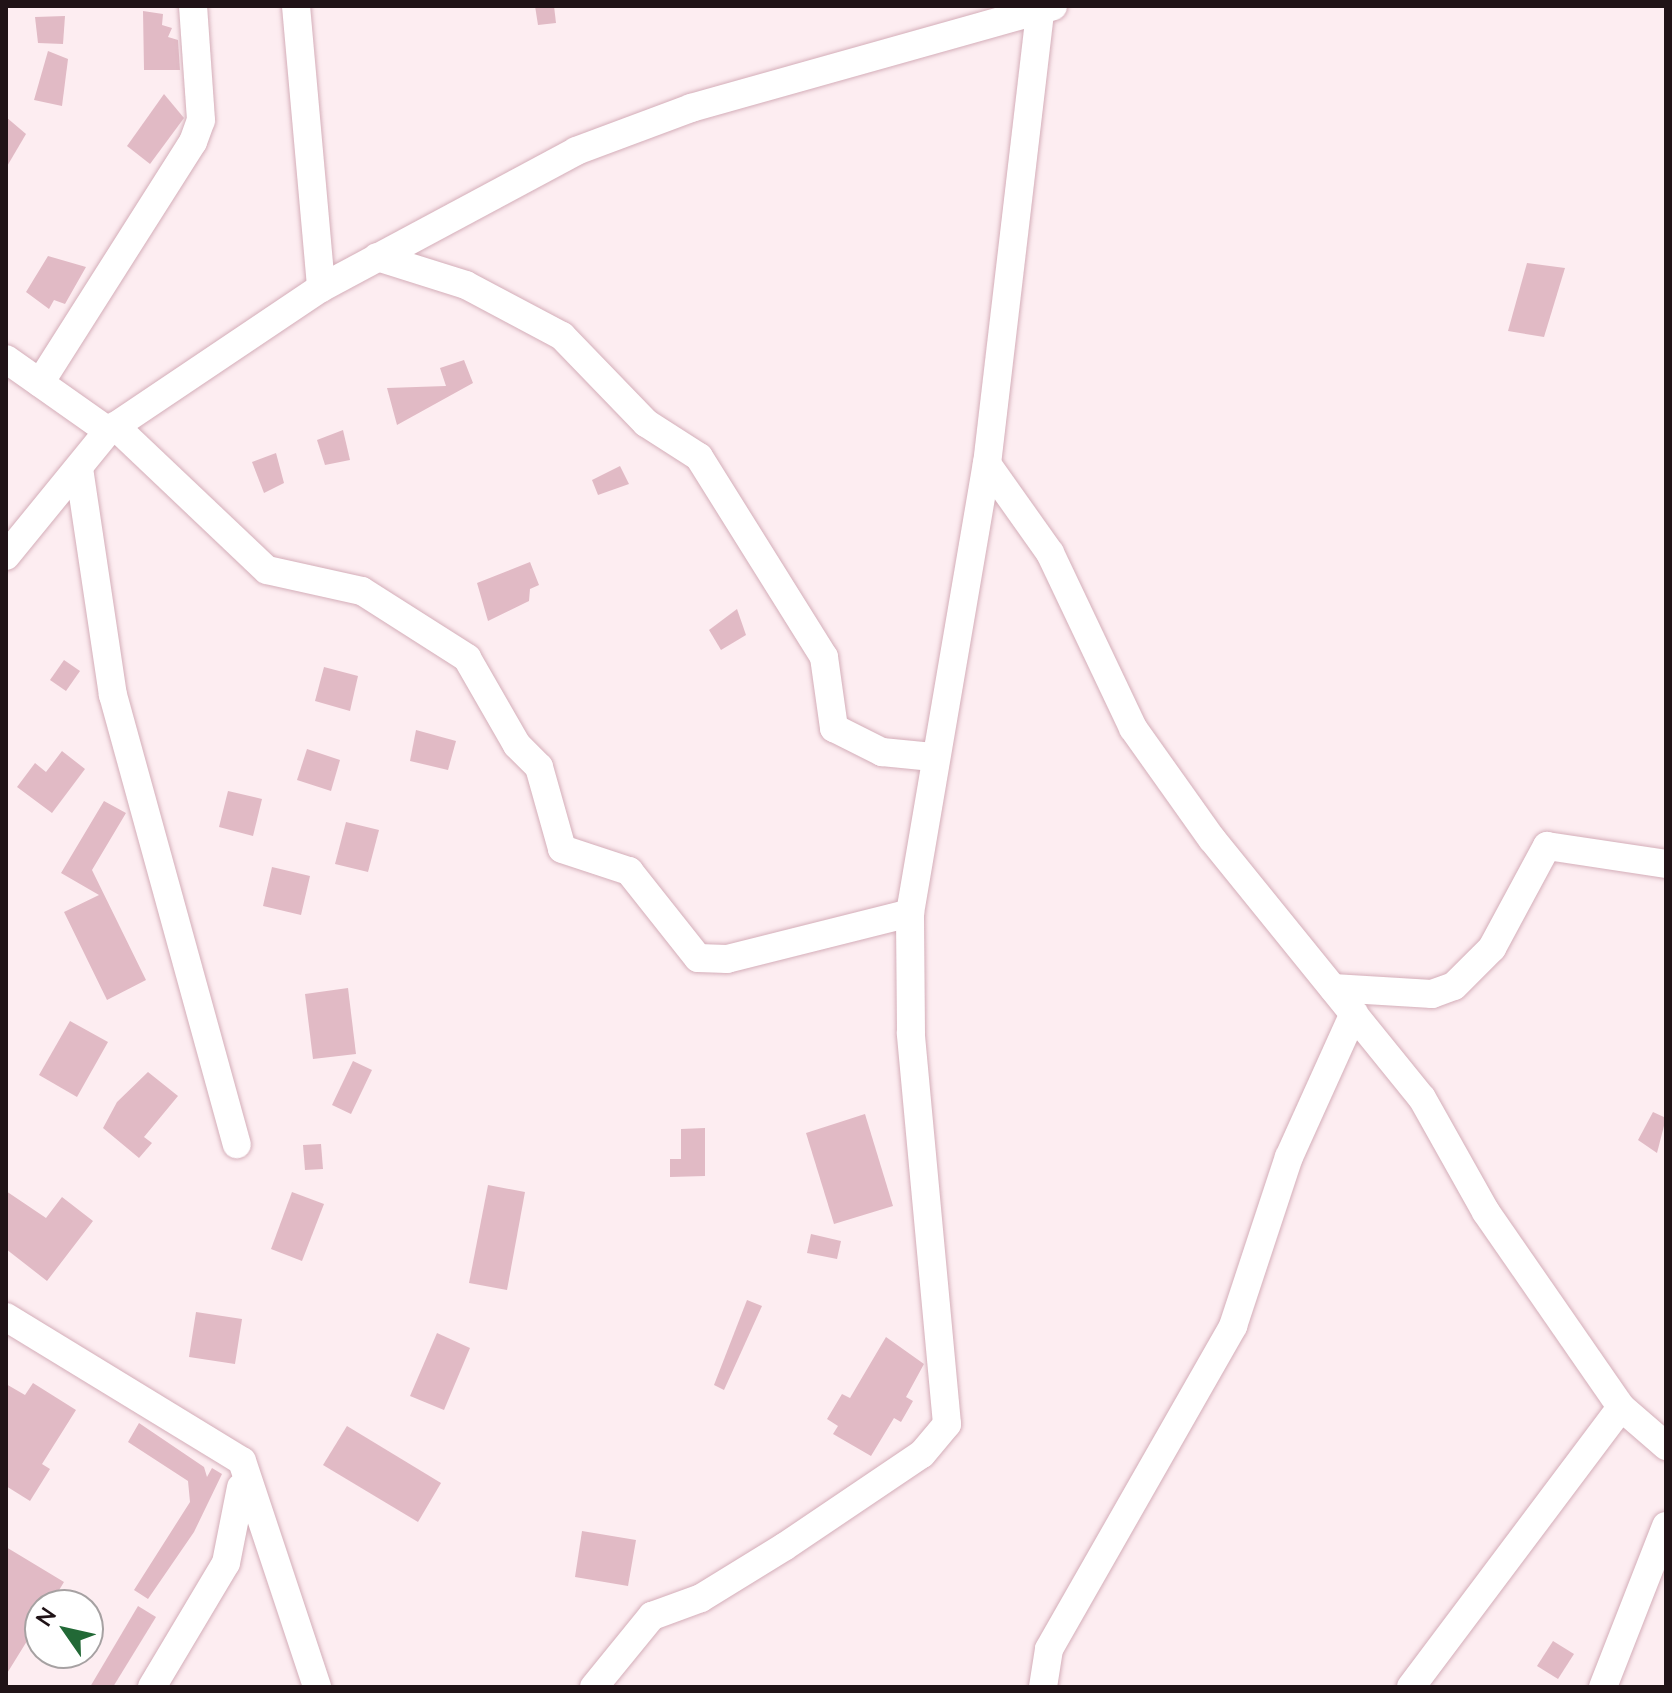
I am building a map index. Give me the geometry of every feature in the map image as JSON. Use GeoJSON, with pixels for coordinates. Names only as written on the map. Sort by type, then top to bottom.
{"type":"FeatureCollection","features":[{"type":"Feature","properties":{"kind":"street"},"geometry":{"type":"LineString","coordinates":[[40,383],[193,142],[201,120],[193,6]]}},
{"type":"Feature","properties":{"kind":"street"},"geometry":{"type":"LineString","coordinates":[[296,6],[321,288]]}},
{"type":"Feature","properties":{"kind":"street"},"geometry":{"type":"LineString","coordinates":[[6,556],[111,429],[321,288],[576,151],[677,114],[1047,10],[987,464],[933,757],[910,913],[911,1033],[947,1424],[922,1454],[784,1547],[701,1598],[652,1616],[594,1687]]}},
{"type":"Feature","properties":{"kind":"street"},"geometry":{"type":"LineString","coordinates":[[377,257],[466,285],[552,329],[646,423],[699,457],[824,657],[834,728],[882,752],[933,757]]}},
{"type":"Feature","properties":{"kind":"street"},"geometry":{"type":"LineString","coordinates":[[6,359],[111,429],[267,570],[362,591],[467,658],[517,745],[539,767],[562,849],[629,871],[698,958],[727,959],[910,913]]}},
{"type":"Feature","properties":{"kind":"street"},"geometry":{"type":"LineString","coordinates":[[987,464],[1050,553],[1133,728],[1333,988],[1422,1098],[1486,1212],[1621,1407],[1666,1446]]}},
{"type":"Feature","properties":{"kind":"street"},"geometry":{"type":"LineString","coordinates":[[79,468],[113,695],[237,1144]]}},
{"type":"Feature","properties":{"kind":"street"},"geometry":{"type":"LineString","coordinates":[[1333,988],[1432,994],[1454,986],[1492,948],[1547,846],[1666,864]]}},
{"type":"Feature","properties":{"kind":"street"},"geometry":{"type":"LineString","coordinates":[[1043,1687],[1049,1649],[1233,1326],[1289,1157],[1354,1013]]}},
{"type":"Feature","properties":{"kind":"street"},"geometry":{"type":"LineString","coordinates":[[6,1317],[242,1461],[317,1687]]}},
{"type":"Feature","properties":{"kind":"street"},"geometry":{"type":"LineString","coordinates":[[1411,1687],[1621,1407]]}},
{"type":"Feature","properties":{"kind":"street"},"geometry":{"type":"LineString","coordinates":[[152,1687],[206,1607],[226,1563],[240,1510],[242,1461]]}},
{"type":"Feature","properties":{"kind":"street"},"geometry":{"type":"LineString","coordinates":[[1603,1687],[1666,1526]]}},
{"type":"Feature","properties":{"kind":"building"},"geometry":{"type":"Polygon","coordinates":[[[535,6],[554,6],[556,23],[538,25],[535,6]]]}},
{"type":"Feature","properties":{"kind":"building"},"geometry":{"type":"Polygon","coordinates":[[[143,11],[163,14],[162,25],[172,28],[168,37],[178,40],[180,70],[144,70],[143,11]]]}},
{"type":"Feature","properties":{"kind":"building"},"geometry":{"type":"Polygon","coordinates":[[[65,16],[63,44],[38,43],[35,17],[65,16]]]}},
{"type":"Feature","properties":{"kind":"building"},"geometry":{"type":"Polygon","coordinates":[[[48,51],[68,59],[62,106],[34,100],[48,51]]]}},
{"type":"Feature","properties":{"kind":"building"},"geometry":{"type":"Polygon","coordinates":[[[164,94],[184,118],[150,164],[127,146],[164,94]]]}},
{"type":"Feature","properties":{"kind":"building"},"geometry":{"type":"Polygon","coordinates":[[[6,117],[26,134],[6,168],[6,117]]]}},
{"type":"Feature","properties":{"kind":"building"},"geometry":{"type":"Polygon","coordinates":[[[48,256],[86,267],[65,304],[54,300],[49,309],[26,292],[48,256]]]}},
{"type":"Feature","properties":{"kind":"building"},"geometry":{"type":"Polygon","coordinates":[[[1527,263],[1565,268],[1544,337],[1508,331],[1527,263]]]}},
{"type":"Feature","properties":{"kind":"building"},"geometry":{"type":"Polygon","coordinates":[[[464,360],[473,383],[397,425],[387,388],[446,386],[440,368],[464,360]]]}},
{"type":"Feature","properties":{"kind":"building"},"geometry":{"type":"Polygon","coordinates":[[[343,430],[350,460],[325,465],[317,440],[343,430]]]}},
{"type":"Feature","properties":{"kind":"building"},"geometry":{"type":"Polygon","coordinates":[[[276,453],[284,483],[264,493],[252,462],[276,453]]]}},
{"type":"Feature","properties":{"kind":"building"},"geometry":{"type":"Polygon","coordinates":[[[620,466],[629,484],[598,495],[592,480],[620,466]]]}},
{"type":"Feature","properties":{"kind":"building"},"geometry":{"type":"Polygon","coordinates":[[[530,562],[539,585],[530,589],[529,601],[488,621],[477,583],[530,562]]]}},
{"type":"Feature","properties":{"kind":"building"},"geometry":{"type":"Polygon","coordinates":[[[737,609],[746,635],[721,650],[709,630],[737,609]]]}},
{"type":"Feature","properties":{"kind":"building"},"geometry":{"type":"Polygon","coordinates":[[[64,660],[80,671],[66,691],[50,680],[64,660]]]}},
{"type":"Feature","properties":{"kind":"building"},"geometry":{"type":"Polygon","coordinates":[[[324,667],[358,676],[350,711],[315,701],[324,667]]]}},
{"type":"Feature","properties":{"kind":"building"},"geometry":{"type":"Polygon","coordinates":[[[416,730],[456,741],[448,770],[410,761],[416,730]]]}},
{"type":"Feature","properties":{"kind":"building"},"geometry":{"type":"Polygon","coordinates":[[[307,749],[340,760],[331,791],[297,780],[307,749]]]}},
{"type":"Feature","properties":{"kind":"building"},"geometry":{"type":"Polygon","coordinates":[[[62,751],[85,769],[52,813],[17,787],[35,763],[46,772],[62,751]]]}},
{"type":"Feature","properties":{"kind":"building"},"geometry":{"type":"Polygon","coordinates":[[[228,791],[262,799],[253,836],[219,827],[228,791]]]}},
{"type":"Feature","properties":{"kind":"building"},"geometry":{"type":"Polygon","coordinates":[[[104,801],[126,813],[92,870],[146,980],[107,1000],[64,912],[99,895],[61,873],[104,801]]]}},
{"type":"Feature","properties":{"kind":"building"},"geometry":{"type":"Polygon","coordinates":[[[346,822],[379,830],[368,872],[335,864],[346,822]]]}},
{"type":"Feature","properties":{"kind":"building"},"geometry":{"type":"Polygon","coordinates":[[[272,867],[310,876],[301,915],[263,906],[272,867]]]}},
{"type":"Feature","properties":{"kind":"building"},"geometry":{"type":"Polygon","coordinates":[[[348,988],[356,1054],[313,1059],[305,994],[348,988]]]}},
{"type":"Feature","properties":{"kind":"building"},"geometry":{"type":"Polygon","coordinates":[[[70,1021],[108,1042],[77,1097],[39,1075],[70,1021]]]}},
{"type":"Feature","properties":{"kind":"building"},"geometry":{"type":"Polygon","coordinates":[[[353,1061],[372,1070],[351,1114],[332,1105],[353,1061]]]}},
{"type":"Feature","properties":{"kind":"building"},"geometry":{"type":"Polygon","coordinates":[[[148,1072],[178,1096],[144,1137],[152,1143],[139,1158],[103,1128],[117,1102],[148,1072]]]}},
{"type":"Feature","properties":{"kind":"building"},"geometry":{"type":"Polygon","coordinates":[[[1653,1112],[1666,1118],[1657,1153],[1638,1140],[1653,1112]]]}},
{"type":"Feature","properties":{"kind":"building"},"geometry":{"type":"Polygon","coordinates":[[[865,1114],[893,1206],[834,1224],[806,1133],[865,1114]]]}},
{"type":"Feature","properties":{"kind":"building"},"geometry":{"type":"Polygon","coordinates":[[[705,1128],[705,1176],[670,1177],[670,1159],[681,1159],[681,1129],[705,1128]]]}},
{"type":"Feature","properties":{"kind":"building"},"geometry":{"type":"Polygon","coordinates":[[[321,1144],[323,1169],[305,1170],[303,1145],[321,1144]]]}},
{"type":"Feature","properties":{"kind":"building"},"geometry":{"type":"Polygon","coordinates":[[[488,1185],[525,1192],[507,1290],[469,1283],[488,1185]]]}},
{"type":"Feature","properties":{"kind":"building"},"geometry":{"type":"Polygon","coordinates":[[[6,1191],[46,1218],[62,1197],[93,1221],[47,1281],[6,1249],[6,1191]]]}},
{"type":"Feature","properties":{"kind":"building"},"geometry":{"type":"Polygon","coordinates":[[[292,1192],[324,1204],[302,1261],[271,1249],[292,1192]]]}},
{"type":"Feature","properties":{"kind":"building"},"geometry":{"type":"Polygon","coordinates":[[[811,1234],[841,1241],[837,1259],[807,1253],[811,1234]]]}},
{"type":"Feature","properties":{"kind":"building"},"geometry":{"type":"Polygon","coordinates":[[[747,1300],[762,1306],[724,1390],[714,1385],[747,1300]]]}},
{"type":"Feature","properties":{"kind":"building"},"geometry":{"type":"Polygon","coordinates":[[[196,1312],[242,1319],[235,1364],[189,1357],[196,1312]]]}},
{"type":"Feature","properties":{"kind":"building"},"geometry":{"type":"Polygon","coordinates":[[[437,1333],[470,1348],[444,1410],[410,1396],[437,1333]]]}},
{"type":"Feature","properties":{"kind":"building"},"geometry":{"type":"Polygon","coordinates":[[[886,1337],[924,1364],[906,1397],[913,1401],[901,1422],[894,1418],[871,1456],[833,1434],[838,1426],[827,1419],[842,1394],[850,1398],[886,1337]]]}},
{"type":"Feature","properties":{"kind":"building"},"geometry":{"type":"Polygon","coordinates":[[[33,1383],[76,1410],[42,1464],[50,1469],[30,1501],[6,1486],[6,1384],[25,1395],[33,1383]]]}},
{"type":"Feature","properties":{"kind":"building"},"geometry":{"type":"Polygon","coordinates":[[[139,1423],[204,1467],[207,1477],[212,1468],[222,1474],[194,1532],[148,1599],[134,1590],[190,1502],[188,1481],[128,1442],[139,1423]]]}},
{"type":"Feature","properties":{"kind":"building"},"geometry":{"type":"Polygon","coordinates":[[[347,1426],[441,1483],[418,1522],[323,1465],[347,1426]]]}},
{"type":"Feature","properties":{"kind":"building"},"geometry":{"type":"Polygon","coordinates":[[[582,1531],[636,1540],[628,1586],[575,1577],[582,1531]]]}},
{"type":"Feature","properties":{"kind":"building"},"geometry":{"type":"Polygon","coordinates":[[[6,1547],[64,1582],[60,1589],[24,1589],[24,1646],[6,1675],[6,1547]]]}},
{"type":"Feature","properties":{"kind":"building"},"geometry":{"type":"Polygon","coordinates":[[[138,1606],[156,1617],[113,1687],[90,1687],[101,1669],[104,1669],[104,1663],[138,1606]]]}},
{"type":"Feature","properties":{"kind":"building"},"geometry":{"type":"Polygon","coordinates":[[[1553,1641],[1574,1654],[1558,1679],[1537,1666],[1553,1641]]]}}]}
